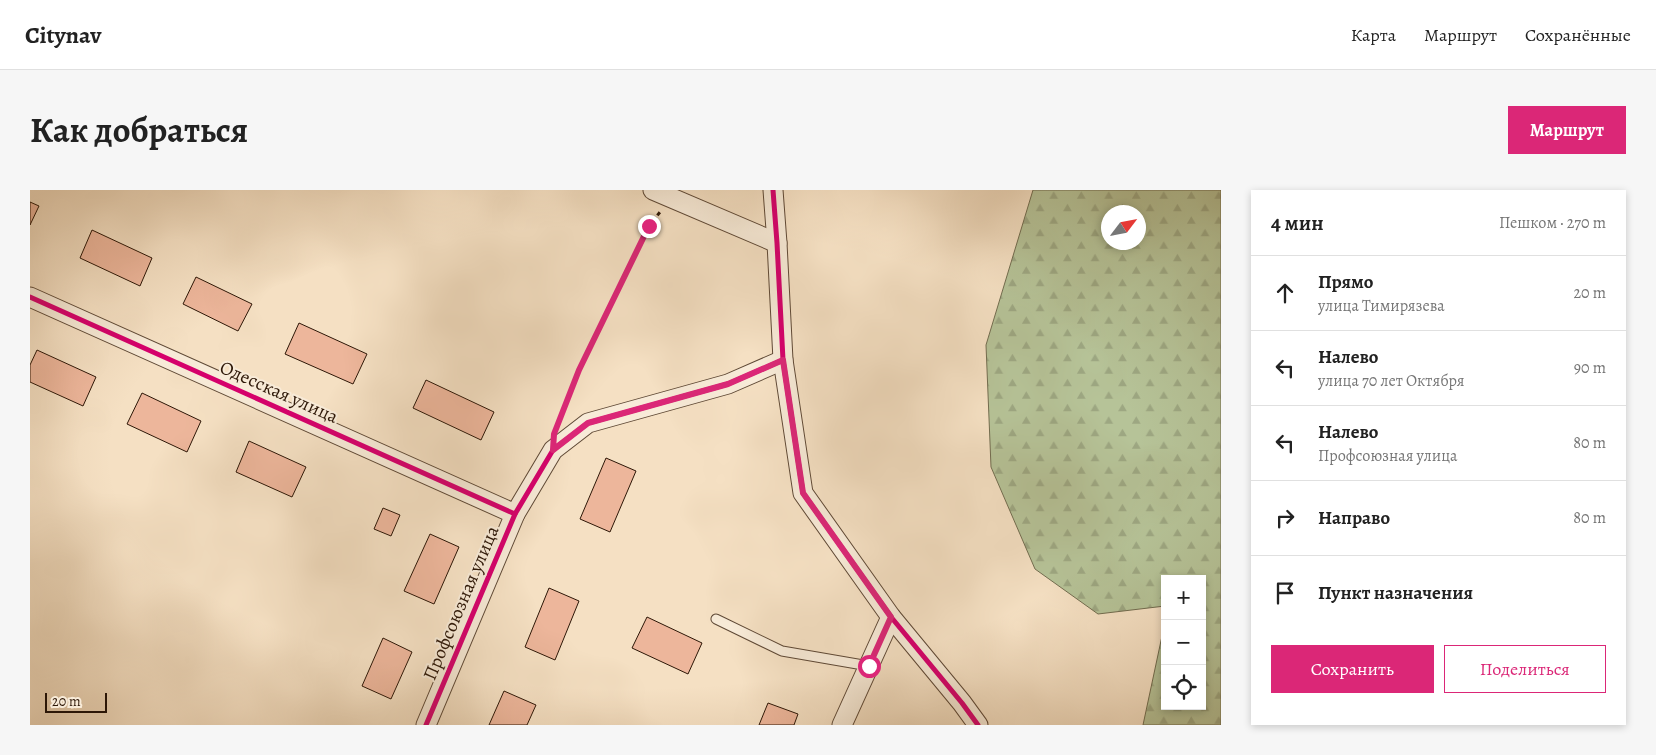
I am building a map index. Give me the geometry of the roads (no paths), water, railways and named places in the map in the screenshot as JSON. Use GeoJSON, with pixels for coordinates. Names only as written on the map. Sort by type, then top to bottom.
{"type":"FeatureCollection","features":[{"type":"Feature","properties":{"kind":"street"},"geometry":{"type":"LineString","coordinates":[[653,190],[777,242]]}},
{"type":"Feature","properties":{"kind":"street"},"geometry":{"type":"LineString","coordinates":[[773,190],[783,360],[803,493],[891,617],[978,725]]}},
{"type":"Feature","properties":{"kind":"street","name":"Одесская улица"},"geometry":{"type":"LineString","coordinates":[[30,297],[515,514]]}},
{"type":"Feature","properties":{"kind":"street","name":"Профсоюзная улица"},"geometry":{"type":"LineString","coordinates":[[426,725],[515,514],[553,450],[588,423],[728,384],[783,360]]}},
{"type":"Feature","properties":{"kind":"street"},"geometry":{"type":"LineString","coordinates":[[842,725],[891,617]]}},
{"type":"Feature","properties":{"kind":"lane"},"geometry":{"type":"LineString","coordinates":[[716,619],[782,651],[869,666]]}}]}
